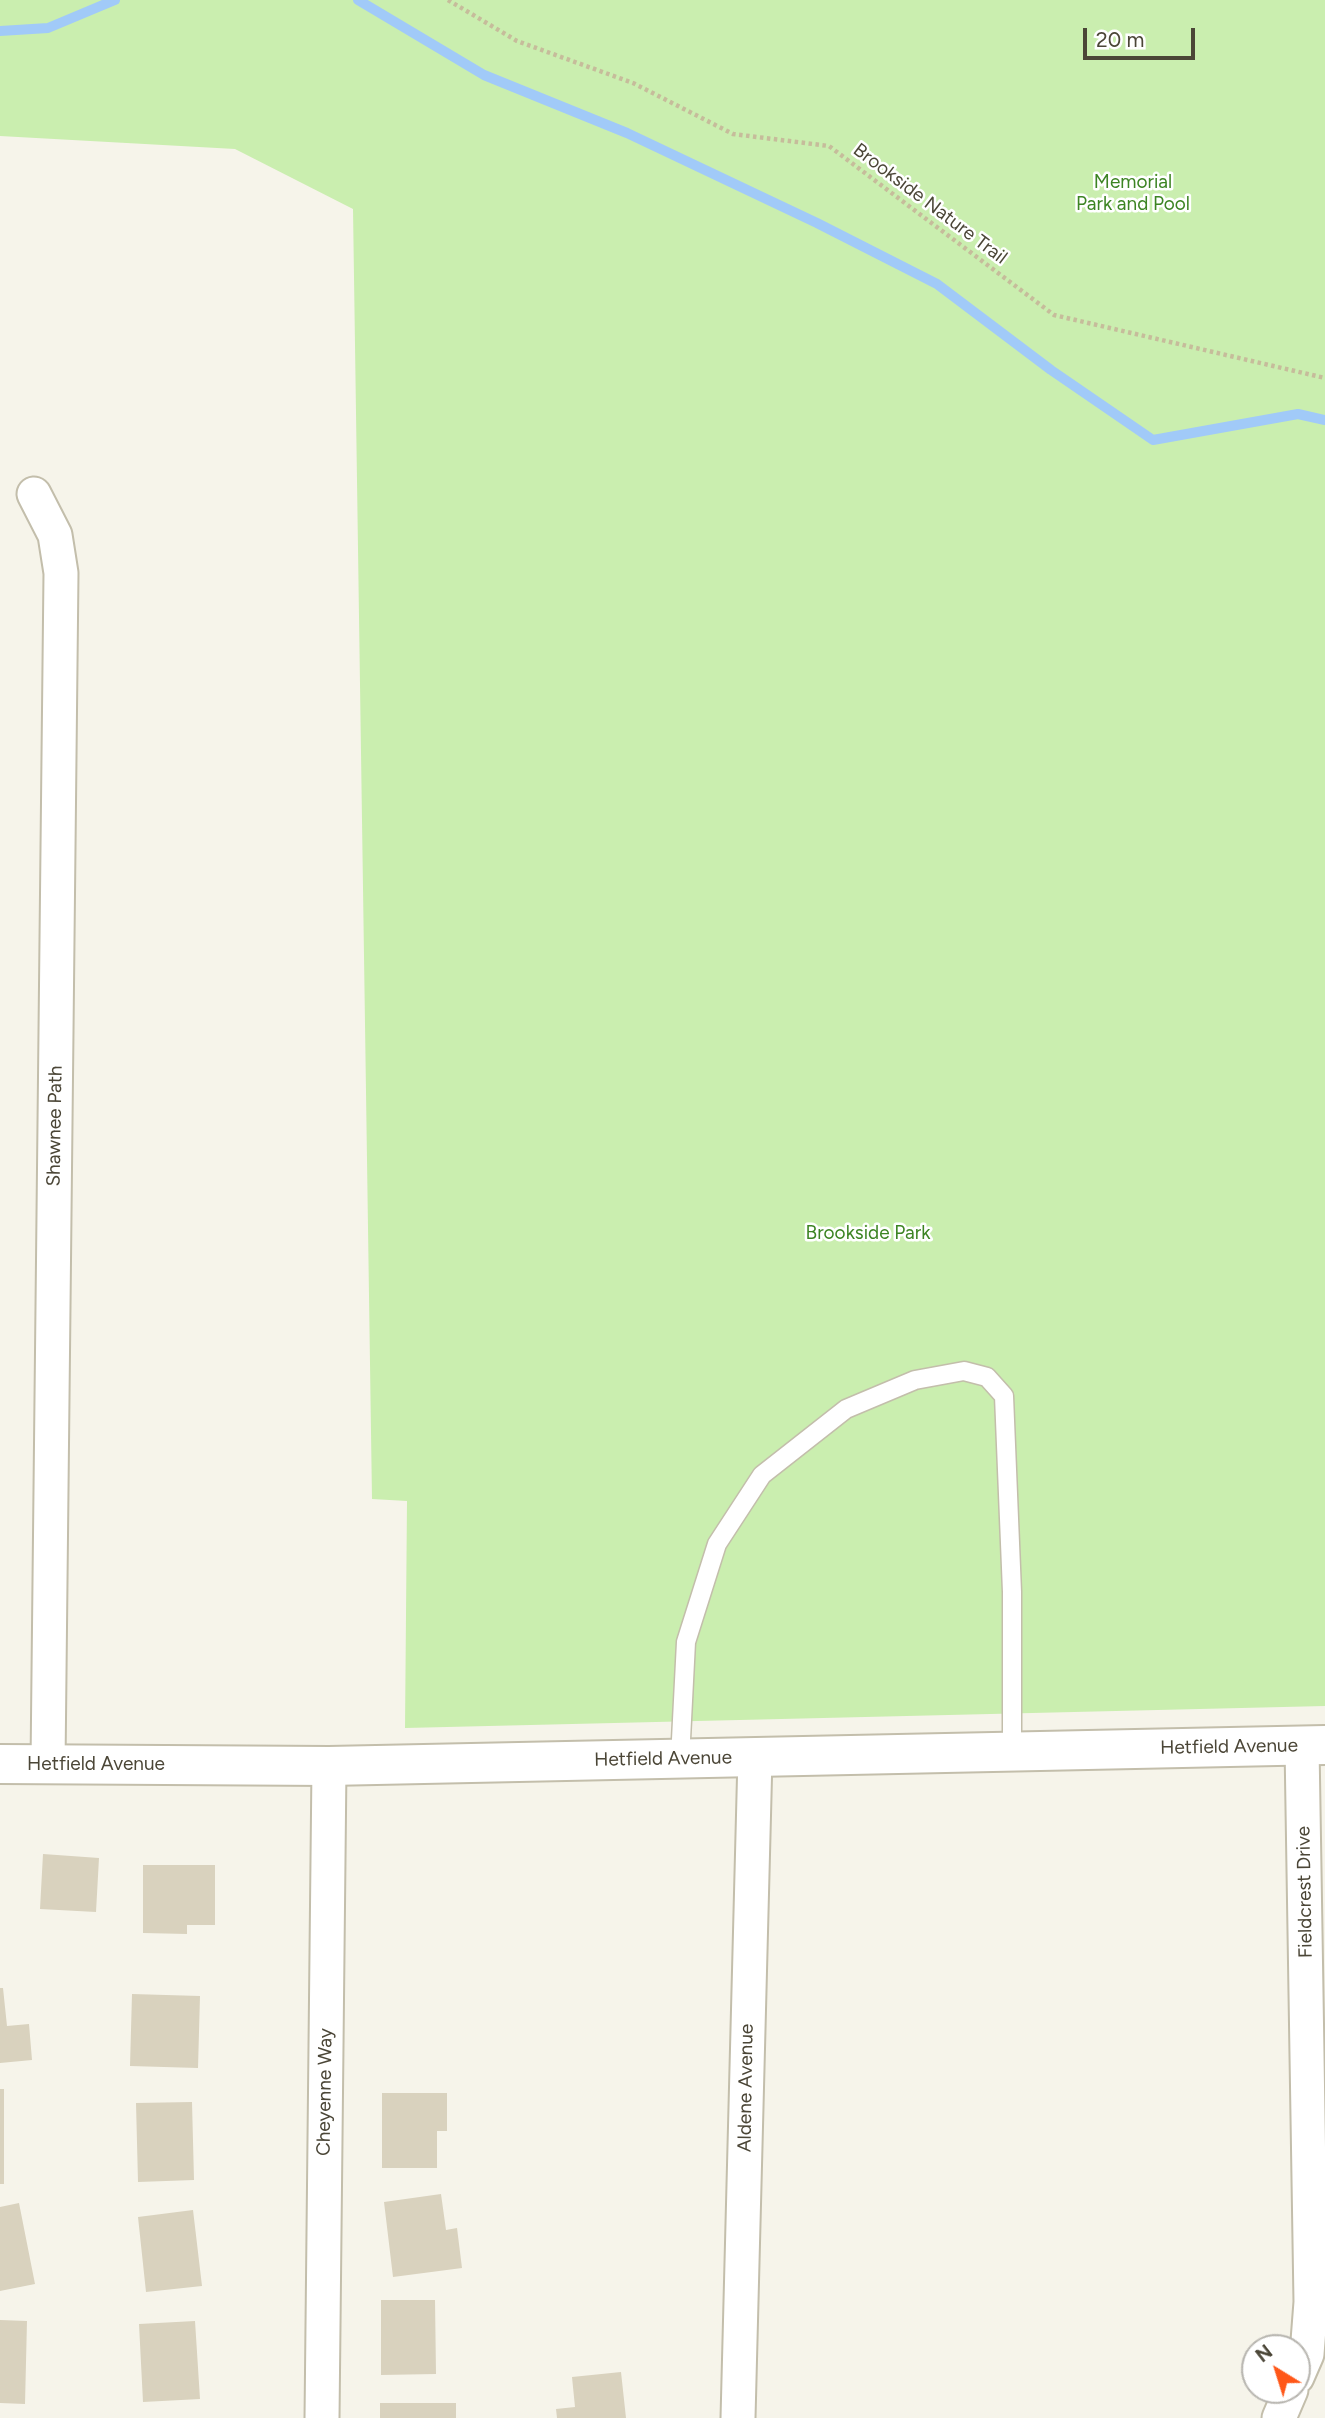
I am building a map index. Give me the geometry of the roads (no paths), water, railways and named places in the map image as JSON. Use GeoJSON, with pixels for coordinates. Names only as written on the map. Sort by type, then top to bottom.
{"type":"FeatureCollection","features":[{"type":"Feature","properties":{"kind":"street","name":"Shawnee Path"},"geometry":{"type":"LineString","coordinates":[[34,494],[55,535],[61,573],[48,1764]]}},
{"type":"Feature","properties":{"kind":"street","name":"Hetfield Avenue"},"geometry":{"type":"LineString","coordinates":[[0,1764],[329,1766],[1314,1746]]}},
{"type":"Feature","properties":{"kind":"street","name":"Fieldcrest Drive"},"geometry":{"type":"LineString","coordinates":[[1309,2334],[1316,2038],[1314,1746]]}},
{"type":"Feature","properties":{"kind":"street","name":"Aldene Avenue"},"geometry":{"type":"LineString","coordinates":[[738,2418],[755,1757]]}},
{"type":"Feature","properties":{"kind":"street","name":"Cheyenne Way"},"geometry":{"type":"LineString","coordinates":[[322,2418],[329,1766]]}},
{"type":"Feature","properties":{"kind":"lane"},"geometry":{"type":"LineString","coordinates":[[680,1759],[686,1642],[717,1544],[762,1475],[846,1409],[915,1381],[964,1371],[987,1377],[1004,1396],[1012,1592],[1012,1752]]}},
{"type":"Feature","properties":{"kind":"waterway"},"geometry":{"type":"LineString","coordinates":[[0,31],[48,28],[115,0]]}},
{"type":"Feature","properties":{"kind":"waterway"},"geometry":{"type":"LineString","coordinates":[[358,0],[484,75],[627,133],[817,223],[937,284],[1051,370],[1153,440],[1298,414],[1325,420]]}},
{"type":"Feature","properties":{"kind":"park label","name":"Memorial Park and Pool"},"geometry":{"type":"Point","coordinates":[1133,193]}},
{"type":"Feature","properties":{"kind":"park label","name":"Brookside Park"},"geometry":{"type":"Point","coordinates":[868,1233]}}]}
